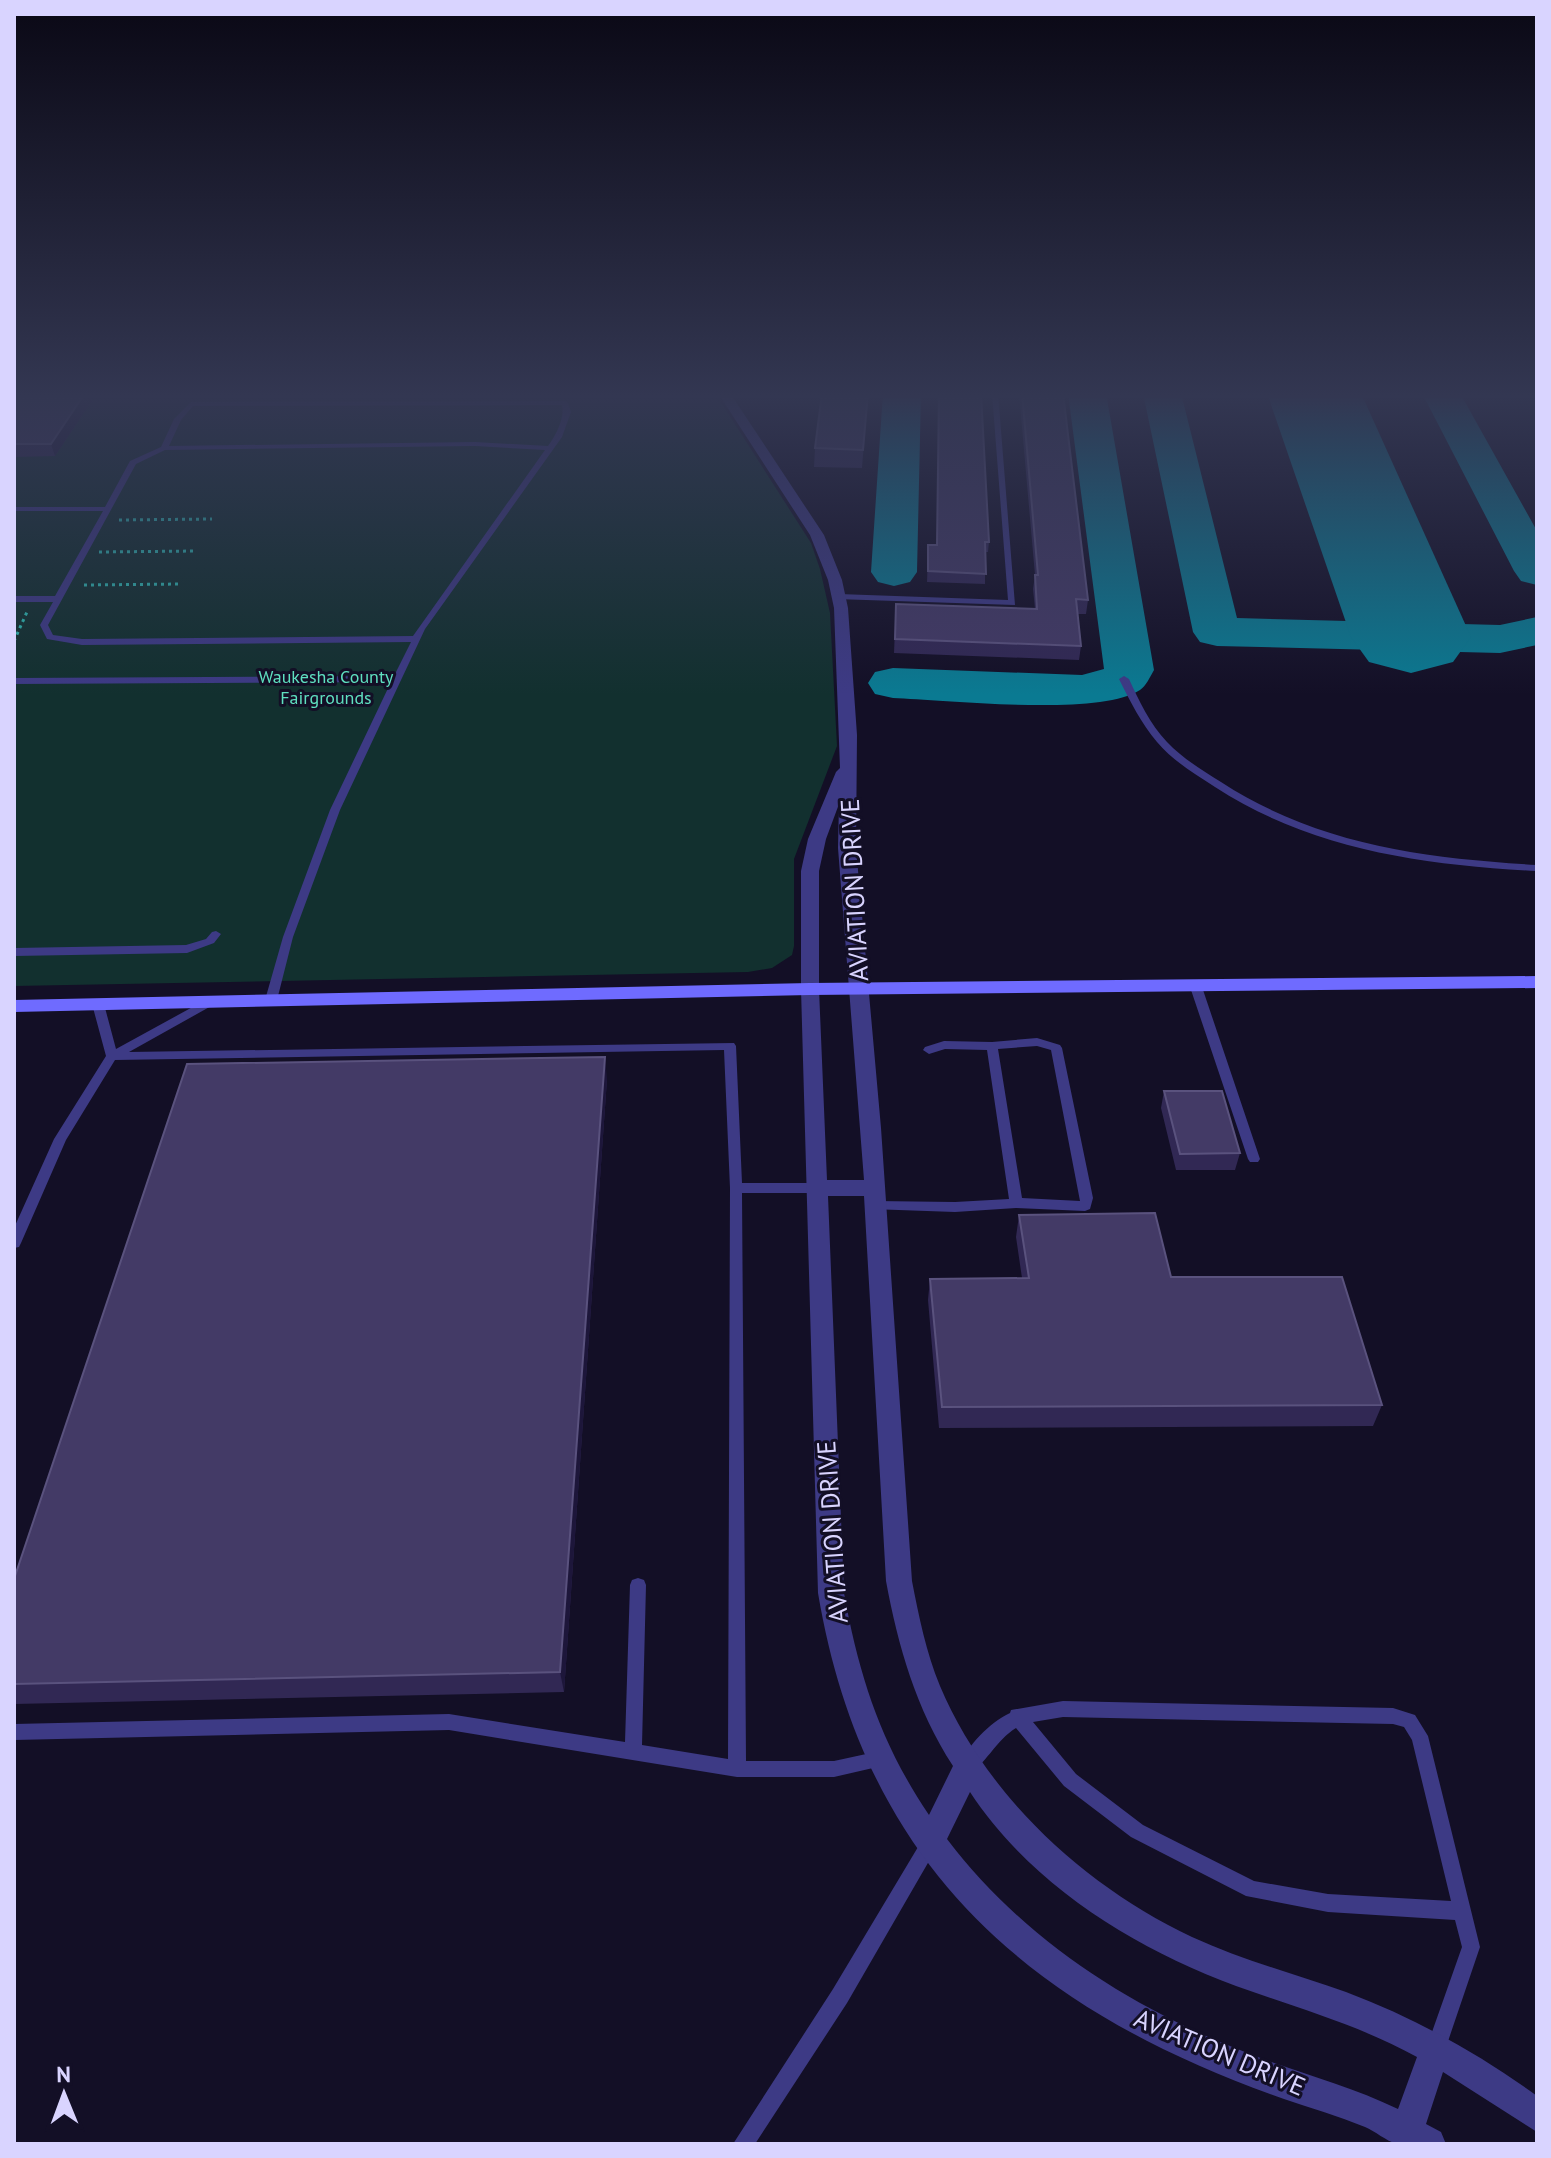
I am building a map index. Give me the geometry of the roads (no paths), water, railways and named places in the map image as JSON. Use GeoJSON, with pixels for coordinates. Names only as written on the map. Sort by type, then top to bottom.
{"type":"FeatureCollection","features":[{"type":"Feature","properties":{"kind":"street","name":"AVIATION DRIVE"},"geometry":{"type":"LineString","coordinates":[[790,494],[817,535],[839,597],[845,640],[849,759],[847,848],[901,1599],[914,1655],[936,1711],[968,1766],[1009,1821],[1052,1864],[1112,1909],[1156,1936],[1242,1975],[1373,2019],[1488,2080],[1537,2116]]}},
{"type":"Feature","properties":{"kind":"street","name":"AVIATION DRIVE"},"geometry":{"type":"LineString","coordinates":[[849,759],[813,855],[810,989],[832,1603],[846,1674],[864,1727],[892,1786],[930,1843],[976,1898],[1031,1949],[1093,1994],[1146,2024],[1227,2061],[1374,2114],[1413,2140]]}},
{"type":"Feature","properties":{"kind":"street"},"geometry":{"type":"LineString","coordinates":[[14,1006],[810,989],[1537,982]]}},
{"type":"Feature","properties":{"kind":"street"},"geometry":{"type":"LineString","coordinates":[[818,1188],[874,1197]]}},
{"type":"Feature","properties":{"kind":"street"},"geometry":{"type":"LineString","coordinates":[[930,1843],[968,1766]]}},
{"type":"Feature","properties":{"kind":"street"},"geometry":{"type":"LineString","coordinates":[[1413,2140],[1435,2050]]}},
{"type":"Feature","properties":{"kind":"lane"},"geometry":{"type":"LineString","coordinates":[[116,494],[44,625],[50,637],[63,641],[416,639]]}},
{"type":"Feature","properties":{"kind":"lane"},"geometry":{"type":"LineString","coordinates":[[271,1000],[288,937],[335,810],[396,679],[416,639],[518,494]]}},
{"type":"Feature","properties":{"kind":"lane"},"geometry":{"type":"LineString","coordinates":[[839,597],[1012,603],[1003,494]]}},
{"type":"Feature","properties":{"kind":"lane"},"geometry":{"type":"LineString","coordinates":[[14,509],[107,509]]}},
{"type":"Feature","properties":{"kind":"lane"},"geometry":{"type":"LineString","coordinates":[[14,599],[58,599]]}},
{"type":"Feature","properties":{"kind":"lane"},"geometry":{"type":"LineString","coordinates":[[14,681],[396,679]]}},
{"type":"Feature","properties":{"kind":"lane"},"geometry":{"type":"LineString","coordinates":[[1124,679],[1141,713],[1164,743],[1224,790],[1270,815],[1315,832],[1419,859],[1537,868]]}},
{"type":"Feature","properties":{"kind":"lane"},"geometry":{"type":"LineString","coordinates":[[14,952],[187,949],[210,941],[216,934]]}},
{"type":"Feature","properties":{"kind":"lane"},"geometry":{"type":"LineString","coordinates":[[1195,984],[1254,1159]]}},
{"type":"Feature","properties":{"kind":"lane"},"geometry":{"type":"LineString","coordinates":[[14,1243],[60,1139],[112,1056],[209,1002]]}},
{"type":"Feature","properties":{"kind":"lane"},"geometry":{"type":"LineString","coordinates":[[98,1004],[112,1056]]}},
{"type":"Feature","properties":{"kind":"lane"},"geometry":{"type":"LineString","coordinates":[[874,1197],[955,1207],[1016,1203],[1085,1206],[1087,1198],[1056,1048],[1037,1042],[992,1046],[944,1045],[929,1050]]}},
{"type":"Feature","properties":{"kind":"lane"},"geometry":{"type":"LineString","coordinates":[[112,1056],[730,1046],[736,1188],[737,1769]]}},
{"type":"Feature","properties":{"kind":"lane"},"geometry":{"type":"LineString","coordinates":[[992,1046],[1016,1203]]}},
{"type":"Feature","properties":{"kind":"lane"},"geometry":{"type":"LineString","coordinates":[[736,1188],[818,1188]]}},
{"type":"Feature","properties":{"kind":"lane"},"geometry":{"type":"LineString","coordinates":[[633,1752],[638,1585]]}},
{"type":"Feature","properties":{"kind":"lane"},"geometry":{"type":"LineString","coordinates":[[968,1766],[995,1730],[1017,1716],[1063,1709],[1393,1716],[1409,1721],[1420,1736],[1471,1947],[1435,2050]]}},
{"type":"Feature","properties":{"kind":"lane"},"geometry":{"type":"LineString","coordinates":[[1017,1716],[1070,1780],[1137,1831],[1252,1890],[1328,1903],[1463,1911]]}},
{"type":"Feature","properties":{"kind":"lane"},"geometry":{"type":"LineString","coordinates":[[14,1732],[449,1722],[737,1769],[834,1769],[880,1759]]}},
{"type":"Feature","properties":{"kind":"lane"},"geometry":{"type":"LineString","coordinates":[[743,2144],[840,1996],[930,1843]]}},
{"type":"Feature","properties":{"kind":"park label","name":"Waukesha County Fairgrounds"},"geometry":{"type":"Point","coordinates":[326,686]}}]}
